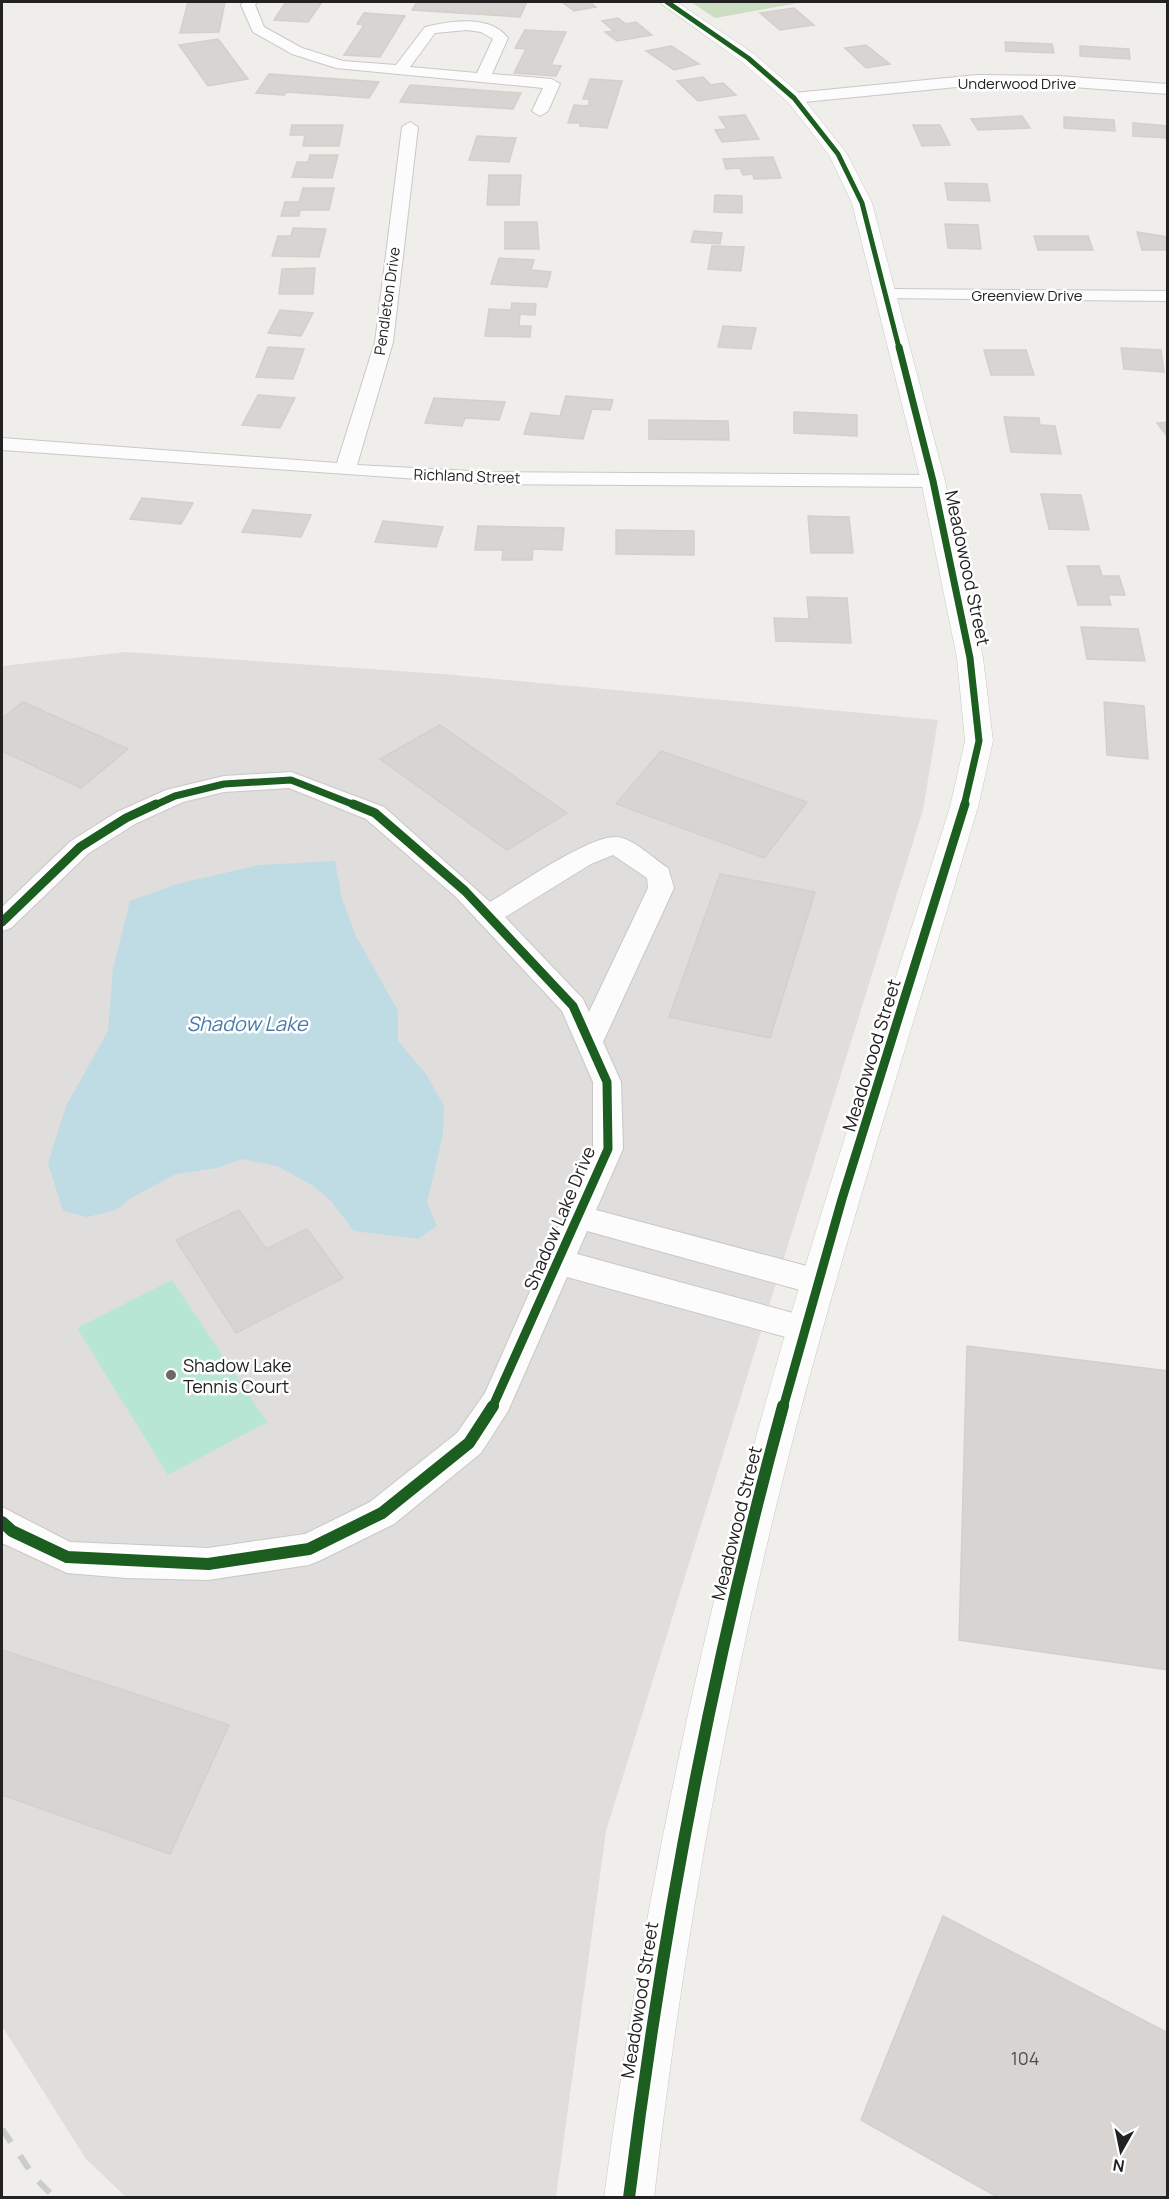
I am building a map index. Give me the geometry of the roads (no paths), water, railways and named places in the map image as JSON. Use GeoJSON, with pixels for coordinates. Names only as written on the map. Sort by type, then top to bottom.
{"type":"FeatureCollection","features":[{"type":"Feature","properties":{"kind":"street"},"geometry":{"type":"LineString","coordinates":[[250,2],[248,5],[258,29],[297,51],[341,65],[552,84],[540,111]]}},
{"type":"Feature","properties":{"kind":"street","name":"Meadowood Street"},"geometry":{"type":"LineString","coordinates":[[629,2198],[638,2113],[674,1880],[704,1731],[750,1529],[804,1329],[964,807],[979,741],[970,658],[933,481],[862,203],[838,154],[794,98],[730,45],[667,2]]}},
{"type":"Feature","properties":{"kind":"street"},"geometry":{"type":"LineString","coordinates":[[400,70],[430,30],[468,26],[489,30],[501,38],[482,78]]}},
{"type":"Feature","properties":{"kind":"street","name":"Underwood Drive"},"geometry":{"type":"LineString","coordinates":[[794,98],[977,80],[1059,81],[1167,89]]}},
{"type":"Feature","properties":{"kind":"street","name":"Pendleton Drive"},"geometry":{"type":"LineString","coordinates":[[345,470],[384,342],[410,127]]}},
{"type":"Feature","properties":{"kind":"street","name":"Greenview Drive"},"geometry":{"type":"LineString","coordinates":[[887,294],[1167,296]]}},
{"type":"Feature","properties":{"kind":"street","name":"Richland Street"},"geometry":{"type":"LineString","coordinates":[[2,444],[345,470],[512,478],[933,481]]}},
{"type":"Feature","properties":{"kind":"street","name":"Shadow Lake Drive"},"geometry":{"type":"LineString","coordinates":[[2,922],[80,847],[126,818],[175,796],[224,784],[291,780],[375,813],[465,891],[573,1006],[607,1082],[608,1149],[497,1401],[469,1443],[382,1514],[309,1549],[208,1564],[67,1557],[12,1531],[2,1522]]}},
{"type":"Feature","properties":{"kind":"street"},"geometry":{"type":"LineString","coordinates":[[488,915],[582,858],[615,844],[659,874],[661,888],[589,1042]]}},
{"type":"Feature","properties":{"kind":"street","name":"Shadow Lake Drive"},"geometry":{"type":"LineString","coordinates":[[579,1216],[818,1282]]}},
{"type":"Feature","properties":{"kind":"street","name":"Shadow Lake Drive"},"geometry":{"type":"LineString","coordinates":[[559,1262],[804,1329]]}},
{"type":"Feature","properties":{"kind":"water","name":"Shadow Lake"},"geometry":{"type":"Polygon","coordinates":[[[335,861],[342,899],[356,936],[398,1011],[398,1041],[426,1074],[444,1106],[443,1134],[427,1203],[437,1226],[418,1239],[354,1231],[330,1200],[312,1185],[277,1166],[242,1159],[217,1168],[176,1174],[131,1198],[116,1210],[87,1217],[63,1211],[48,1163],[66,1106],[108,1031],[113,969],[130,901],[177,884],[259,865],[335,861]]]}},
{"type":"Feature","properties":{"kind":"railway"},"geometry":{"type":"LineString","coordinates":[[2,2129],[35,2178],[55,2198]]}},
{"type":"Feature","properties":{"kind":"place","name":"Shadow Lake Tennis Court"},"geometry":{"type":"Point","coordinates":[171,1375]}}]}
